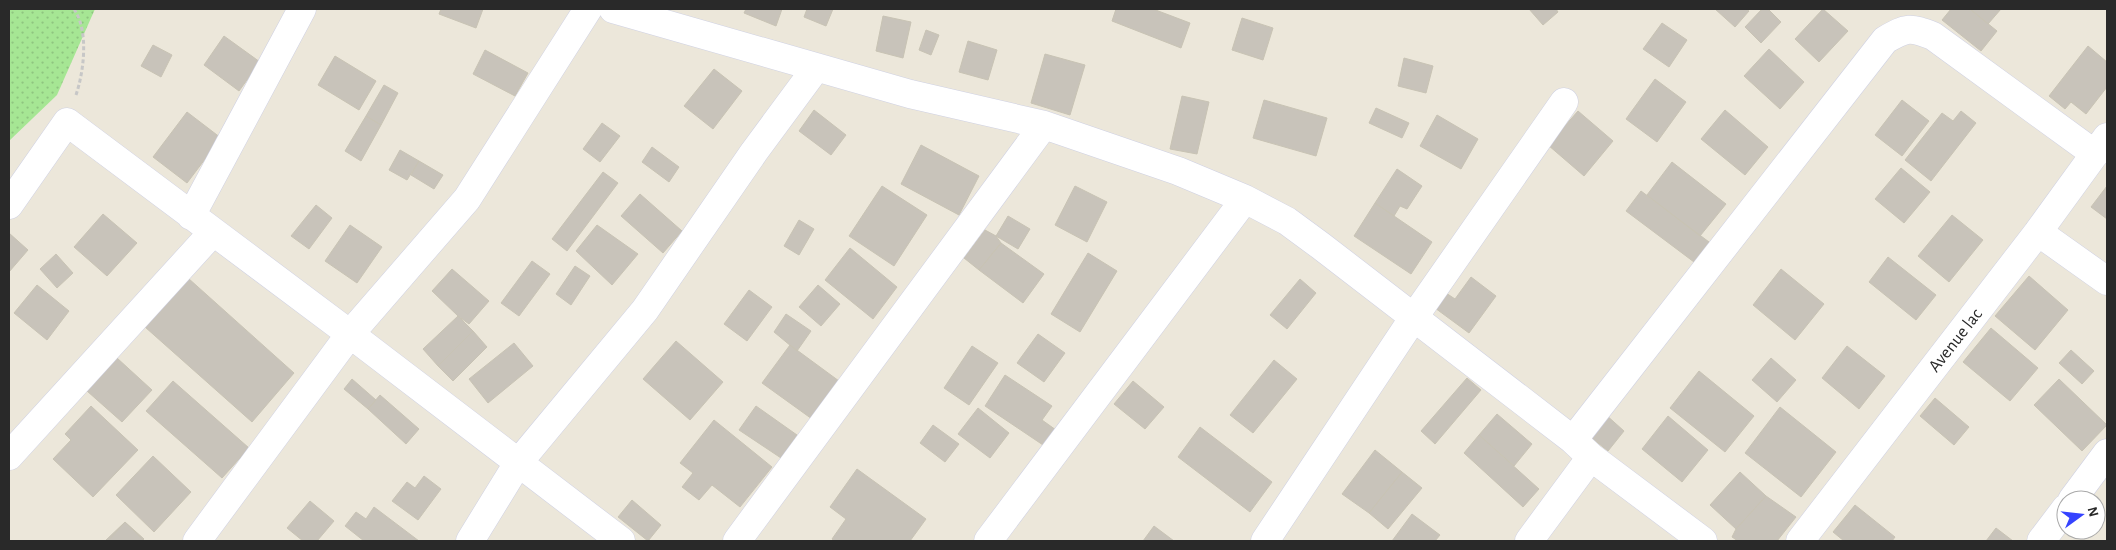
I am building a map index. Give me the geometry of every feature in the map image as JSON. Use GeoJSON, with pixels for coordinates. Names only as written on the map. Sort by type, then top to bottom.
{"type":"FeatureCollection","features":[{"type":"Feature","properties":{"kind":"street"},"geometry":{"type":"LineString","coordinates":[[9,456],[202,224],[302,9]]}},
{"type":"Feature","properties":{"kind":"street"},"geometry":{"type":"LineString","coordinates":[[198,541],[350,334],[467,199],[588,9]]}},
{"type":"Feature","properties":{"kind":"street"},"geometry":{"type":"LineString","coordinates":[[613,9],[910,94],[1044,125],[1178,171],[1245,199],[1287,221],[1414,316],[1582,449],[1703,541]]}},
{"type":"Feature","properties":{"kind":"street"},"geometry":{"type":"LineString","coordinates":[[1529,541],[1582,449],[1885,40],[1899,32],[1914,28],[1933,36],[2101,146]]}},
{"type":"Feature","properties":{"kind":"street"},"geometry":{"type":"LineString","coordinates":[[470,541],[518,464],[645,310],[754,152],[816,68]]}},
{"type":"Feature","properties":{"kind":"street"},"geometry":{"type":"LineString","coordinates":[[1265,541],[1414,316],[1564,102]]}},
{"type":"Feature","properties":{"kind":"street"},"geometry":{"type":"LineString","coordinates":[[9,205],[67,122],[350,334],[621,541]]}},
{"type":"Feature","properties":{"kind":"street"},"geometry":{"type":"LineString","coordinates":[[737,541],[1044,125]]}},
{"type":"Feature","properties":{"kind":"street","name":"Avenue lac"},"geometry":{"type":"LineString","coordinates":[[1800,541],[2038,232],[2101,146]]}},
{"type":"Feature","properties":{"kind":"street"},"geometry":{"type":"LineString","coordinates":[[988,541],[1245,199]]}},
{"type":"Feature","properties":{"kind":"street"},"geometry":{"type":"LineString","coordinates":[[2038,232],[2107,281]]}},
{"type":"Feature","properties":{"kind":"street"},"geometry":{"type":"LineString","coordinates":[[2079,490],[2107,453]]}},
{"type":"Feature","properties":{"kind":"street"},"geometry":{"type":"LineString","coordinates":[[2041,541],[2056,521]]}},
{"type":"Feature","properties":{"kind":"path"},"geometry":{"type":"LineString","coordinates":[[67,122],[82,78],[84,46],[79,16],[74,9]]}},
{"type":"Feature","properties":{"kind":"green space"},"geometry":{"type":"Polygon","coordinates":[[[9,9],[95,9],[57,95],[9,141],[9,9]]]}},
{"type":"Feature","properties":{"kind":"building"},"geometry":{"type":"Polygon","coordinates":[[[441,9],[483,9],[476,28],[439,14],[441,9]]]}},
{"type":"Feature","properties":{"kind":"building"},"geometry":{"type":"Polygon","coordinates":[[[746,9],[782,9],[776,26],[744,13],[746,9]]]}},
{"type":"Feature","properties":{"kind":"building"},"geometry":{"type":"Polygon","coordinates":[[[807,9],[833,9],[826,26],[804,17],[807,9]]]}},
{"type":"Feature","properties":{"kind":"building"},"geometry":{"type":"Polygon","coordinates":[[[1116,9],[1153,9],[1190,23],[1181,48],[1112,21],[1116,9]]]}},
{"type":"Feature","properties":{"kind":"building"},"geometry":{"type":"Polygon","coordinates":[[[1529,9],[1556,9],[1558,12],[1543,25],[1529,9]]]}},
{"type":"Feature","properties":{"kind":"building"},"geometry":{"type":"Polygon","coordinates":[[[1715,9],[1746,9],[1749,11],[1735,27],[1715,9]]]}},
{"type":"Feature","properties":{"kind":"building"},"geometry":{"type":"Polygon","coordinates":[[[1762,9],[1768,9],[1781,22],[1761,43],[1745,27],[1762,9]]]}},
{"type":"Feature","properties":{"kind":"building"},"geometry":{"type":"Polygon","coordinates":[[[1823,9],[1848,31],[1819,62],[1795,39],[1823,9]]]}},
{"type":"Feature","properties":{"kind":"building"},"geometry":{"type":"Polygon","coordinates":[[[1951,9],[1970,9],[1997,31],[1981,51],[1942,20],[1951,9]]]}},
{"type":"Feature","properties":{"kind":"building"},"geometry":{"type":"Polygon","coordinates":[[[1970,9],[2001,9],[1988,24],[1970,9]]]}},
{"type":"Feature","properties":{"kind":"building"},"geometry":{"type":"Polygon","coordinates":[[[883,16],[911,22],[903,58],[876,51],[883,16]]]}},
{"type":"Feature","properties":{"kind":"building"},"geometry":{"type":"Polygon","coordinates":[[[1242,18],[1273,28],[1263,60],[1232,50],[1242,18]]]}},
{"type":"Feature","properties":{"kind":"building"},"geometry":{"type":"Polygon","coordinates":[[[1662,23],[1687,40],[1669,67],[1643,49],[1662,23]]]}},
{"type":"Feature","properties":{"kind":"building"},"geometry":{"type":"Polygon","coordinates":[[[926,30],[939,35],[931,55],[919,50],[926,30]]]}},
{"type":"Feature","properties":{"kind":"building"},"geometry":{"type":"Polygon","coordinates":[[[224,36],[260,62],[239,91],[204,65],[224,36]]]}},
{"type":"Feature","properties":{"kind":"building"},"geometry":{"type":"Polygon","coordinates":[[[968,41],[997,50],[988,80],[959,72],[968,41]]]}},
{"type":"Feature","properties":{"kind":"building"},"geometry":{"type":"Polygon","coordinates":[[[153,45],[172,55],[161,77],[141,66],[153,45]]]}},
{"type":"Feature","properties":{"kind":"building"},"geometry":{"type":"Polygon","coordinates":[[[2088,46],[2107,62],[2107,87],[2086,114],[2071,102],[2065,109],[2049,96],[2088,46]]]}},
{"type":"Feature","properties":{"kind":"building"},"geometry":{"type":"Polygon","coordinates":[[[1769,49],[1804,82],[1780,109],[1744,76],[1769,49]]]}},
{"type":"Feature","properties":{"kind":"building"},"geometry":{"type":"Polygon","coordinates":[[[485,50],[528,73],[515,96],[473,74],[485,50]]]}},
{"type":"Feature","properties":{"kind":"building"},"geometry":{"type":"Polygon","coordinates":[[[1045,54],[1085,65],[1070,115],[1031,103],[1045,54]]]}},
{"type":"Feature","properties":{"kind":"building"},"geometry":{"type":"Polygon","coordinates":[[[335,56],[376,81],[359,110],[318,85],[335,56]]]}},
{"type":"Feature","properties":{"kind":"building"},"geometry":{"type":"Polygon","coordinates":[[[1404,58],[1433,66],[1426,93],[1398,86],[1404,58]]]}},
{"type":"Feature","properties":{"kind":"building"},"geometry":{"type":"Polygon","coordinates":[[[714,69],[742,91],[713,129],[684,106],[714,69]]]}},
{"type":"Feature","properties":{"kind":"building"},"geometry":{"type":"Polygon","coordinates":[[[1655,79],[1686,102],[1657,142],[1626,119],[1655,79]]]}},
{"type":"Feature","properties":{"kind":"building"},"geometry":{"type":"Polygon","coordinates":[[[384,85],[398,93],[381,125],[366,116],[384,85]]]}},
{"type":"Feature","properties":{"kind":"building"},"geometry":{"type":"Polygon","coordinates":[[[1182,96],[1209,102],[1197,154],[1170,149],[1182,96]]]}},
{"type":"Feature","properties":{"kind":"building"},"geometry":{"type":"Polygon","coordinates":[[[1264,100],[1327,118],[1316,156],[1253,138],[1264,100]]]}},
{"type":"Feature","properties":{"kind":"building"},"geometry":{"type":"Polygon","coordinates":[[[1902,100],[1929,121],[1902,156],[1875,135],[1902,100]]]}},
{"type":"Feature","properties":{"kind":"building"},"geometry":{"type":"Polygon","coordinates":[[[1376,108],[1409,123],[1402,138],[1369,123],[1376,108]]]}},
{"type":"Feature","properties":{"kind":"building"},"geometry":{"type":"Polygon","coordinates":[[[814,110],[846,135],[831,155],[799,131],[814,110]]]}},
{"type":"Feature","properties":{"kind":"building"},"geometry":{"type":"Polygon","coordinates":[[[1725,110],[1768,147],[1745,175],[1701,139],[1725,110]]]}},
{"type":"Feature","properties":{"kind":"building"},"geometry":{"type":"Polygon","coordinates":[[[1578,111],[1613,141],[1584,176],[1548,145],[1578,111]]]}},
{"type":"Feature","properties":{"kind":"building"},"geometry":{"type":"Polygon","coordinates":[[[1961,111],[1976,123],[1931,181],[1905,160],[1942,113],[1953,121],[1961,111]]]}},
{"type":"Feature","properties":{"kind":"building"},"geometry":{"type":"Polygon","coordinates":[[[187,112],[221,138],[187,183],[153,157],[187,112]]]}},
{"type":"Feature","properties":{"kind":"building"},"geometry":{"type":"Polygon","coordinates":[[[1437,115],[1478,139],[1461,169],[1420,146],[1437,115]]]}},
{"type":"Feature","properties":{"kind":"building"},"geometry":{"type":"Polygon","coordinates":[[[366,116],[381,125],[361,161],[345,151],[366,116]]]}},
{"type":"Feature","properties":{"kind":"building"},"geometry":{"type":"Polygon","coordinates":[[[602,123],[620,136],[600,162],[583,149],[602,123]]]}},
{"type":"Feature","properties":{"kind":"building"},"geometry":{"type":"Polygon","coordinates":[[[921,145],[979,176],[959,215],[901,184],[921,145]]]}},
{"type":"Feature","properties":{"kind":"building"},"geometry":{"type":"Polygon","coordinates":[[[652,147],[679,167],[669,182],[642,162],[652,147]]]}},
{"type":"Feature","properties":{"kind":"building"},"geometry":{"type":"Polygon","coordinates":[[[400,150],[419,161],[407,180],[389,170],[400,150]]]}},
{"type":"Feature","properties":{"kind":"building"},"geometry":{"type":"Polygon","coordinates":[[[419,161],[443,175],[434,189],[411,175],[419,161]]]}},
{"type":"Feature","properties":{"kind":"building"},"geometry":{"type":"Polygon","coordinates":[[[1672,162],[1726,204],[1700,236],[1647,195],[1672,162]]]}},
{"type":"Feature","properties":{"kind":"building"},"geometry":{"type":"Polygon","coordinates":[[[1901,168],[1930,192],[1904,223],[1875,199],[1901,168]]]}},
{"type":"Feature","properties":{"kind":"building"},"geometry":{"type":"Polygon","coordinates":[[[1397,169],[1422,186],[1407,209],[1400,206],[1394,216],[1375,203],[1397,169]]]}},
{"type":"Feature","properties":{"kind":"building"},"geometry":{"type":"Polygon","coordinates":[[[603,172],[618,183],[567,251],[552,239],[603,172]]]}},
{"type":"Feature","properties":{"kind":"building"},"geometry":{"type":"Polygon","coordinates":[[[882,186],[927,215],[894,266],[849,236],[882,186]]]}},
{"type":"Feature","properties":{"kind":"building"},"geometry":{"type":"Polygon","coordinates":[[[1075,186],[1107,202],[1087,242],[1055,225],[1075,186]]]}},
{"type":"Feature","properties":{"kind":"building"},"geometry":{"type":"Polygon","coordinates":[[[2107,186],[2107,219],[2091,207],[2107,186]]]}},
{"type":"Feature","properties":{"kind":"building"},"geometry":{"type":"Polygon","coordinates":[[[1641,191],[1709,242],[1694,262],[1626,211],[1641,191]]]}},
{"type":"Feature","properties":{"kind":"building"},"geometry":{"type":"Polygon","coordinates":[[[640,194],[682,231],[663,253],[621,216],[640,194]]]}},
{"type":"Feature","properties":{"kind":"building"},"geometry":{"type":"Polygon","coordinates":[[[1375,203],[1432,242],[1411,274],[1354,236],[1375,203]]]}},
{"type":"Feature","properties":{"kind":"building"},"geometry":{"type":"Polygon","coordinates":[[[316,205],[332,218],[309,249],[291,236],[316,205]]]}},
{"type":"Feature","properties":{"kind":"building"},"geometry":{"type":"Polygon","coordinates":[[[103,214],[137,243],[107,276],[74,247],[103,214]]]}},
{"type":"Feature","properties":{"kind":"building"},"geometry":{"type":"Polygon","coordinates":[[[1952,215],[1983,240],[1949,282],[1918,256],[1952,215]]]}},
{"type":"Feature","properties":{"kind":"building"},"geometry":{"type":"Polygon","coordinates":[[[1008,216],[1030,229],[1018,249],[996,236],[1008,216]]]}},
{"type":"Feature","properties":{"kind":"building"},"geometry":{"type":"Polygon","coordinates":[[[799,220],[814,229],[799,255],[784,246],[799,220]]]}},
{"type":"Feature","properties":{"kind":"building"},"geometry":{"type":"Polygon","coordinates":[[[350,225],[382,247],[357,283],[325,261],[350,225]]]}},
{"type":"Feature","properties":{"kind":"building"},"geometry":{"type":"Polygon","coordinates":[[[597,225],[638,254],[612,285],[576,251],[597,225]]]}},
{"type":"Feature","properties":{"kind":"building"},"geometry":{"type":"Polygon","coordinates":[[[985,230],[996,236],[1001,243],[979,270],[964,258],[985,230]]]}},
{"type":"Feature","properties":{"kind":"building"},"geometry":{"type":"Polygon","coordinates":[[[9,233],[28,250],[9,272],[9,233]]]}},
{"type":"Feature","properties":{"kind":"building"},"geometry":{"type":"Polygon","coordinates":[[[1001,243],[1044,274],[1023,303],[979,270],[1001,243]]]}},
{"type":"Feature","properties":{"kind":"building"},"geometry":{"type":"Polygon","coordinates":[[[850,248],[897,287],[873,319],[825,280],[850,248]]]}},
{"type":"Feature","properties":{"kind":"building"},"geometry":{"type":"Polygon","coordinates":[[[1088,253],[1117,271],[1080,332],[1051,314],[1088,253]]]}},
{"type":"Feature","properties":{"kind":"building"},"geometry":{"type":"Polygon","coordinates":[[[56,254],[73,273],[57,288],[40,269],[56,254]]]}},
{"type":"Feature","properties":{"kind":"building"},"geometry":{"type":"Polygon","coordinates":[[[1888,257],[1936,295],[1916,320],[1869,282],[1888,257]]]}},
{"type":"Feature","properties":{"kind":"building"},"geometry":{"type":"Polygon","coordinates":[[[532,261],[550,274],[519,316],[501,303],[532,261]]]}},
{"type":"Feature","properties":{"kind":"building"},"geometry":{"type":"Polygon","coordinates":[[[575,266],[590,276],[571,305],[556,294],[575,266]]]}},
{"type":"Feature","properties":{"kind":"building"},"geometry":{"type":"Polygon","coordinates":[[[452,269],[489,301],[469,324],[432,291],[452,269]]]}},
{"type":"Feature","properties":{"kind":"building"},"geometry":{"type":"Polygon","coordinates":[[[1781,269],[1824,304],[1795,340],[1753,305],[1781,269]]]}},
{"type":"Feature","properties":{"kind":"building"},"geometry":{"type":"Polygon","coordinates":[[[2029,276],[2068,310],[2035,350],[1995,316],[2029,276]]]}},
{"type":"Feature","properties":{"kind":"building"},"geometry":{"type":"Polygon","coordinates":[[[1471,277],[1496,296],[1469,333],[1435,308],[1446,293],[1455,299],[1471,277]]]}},
{"type":"Feature","properties":{"kind":"building"},"geometry":{"type":"Polygon","coordinates":[[[188,278],[294,373],[252,422],[145,327],[188,278]]]}},
{"type":"Feature","properties":{"kind":"building"},"geometry":{"type":"Polygon","coordinates":[[[1300,279],[1316,293],[1287,329],[1270,315],[1300,279]]]}},
{"type":"Feature","properties":{"kind":"building"},"geometry":{"type":"Polygon","coordinates":[[[37,285],[69,311],[47,340],[14,313],[37,285]]]}},
{"type":"Feature","properties":{"kind":"building"},"geometry":{"type":"Polygon","coordinates":[[[818,285],[840,304],[821,326],[799,307],[818,285]]]}},
{"type":"Feature","properties":{"kind":"building"},"geometry":{"type":"Polygon","coordinates":[[[749,290],[772,307],[747,341],[724,324],[749,290]]]}},
{"type":"Feature","properties":{"kind":"building"},"geometry":{"type":"Polygon","coordinates":[[[786,314],[811,331],[797,351],[774,332],[786,314]]]}},
{"type":"Feature","properties":{"kind":"building"},"geometry":{"type":"Polygon","coordinates":[[[458,316],[473,331],[438,366],[423,349],[458,316]]]}},
{"type":"Feature","properties":{"kind":"building"},"geometry":{"type":"Polygon","coordinates":[[[1991,328],[2038,368],[2010,401],[1963,362],[1991,328]]]}},
{"type":"Feature","properties":{"kind":"building"},"geometry":{"type":"Polygon","coordinates":[[[473,331],[487,347],[453,381],[438,366],[473,331]]]}},
{"type":"Feature","properties":{"kind":"building"},"geometry":{"type":"Polygon","coordinates":[[[1038,334],[1065,353],[1044,382],[1017,363],[1038,334]]]}},
{"type":"Feature","properties":{"kind":"building"},"geometry":{"type":"Polygon","coordinates":[[[676,341],[723,382],[690,420],[643,379],[676,341]]]}},
{"type":"Feature","properties":{"kind":"building"},"geometry":{"type":"Polygon","coordinates":[[[514,343],[533,366],[488,403],[469,379],[514,343]]]}},
{"type":"Feature","properties":{"kind":"building"},"geometry":{"type":"Polygon","coordinates":[[[790,345],[839,381],[812,419],[762,383],[790,345]]]}},
{"type":"Feature","properties":{"kind":"building"},"geometry":{"type":"Polygon","coordinates":[[[972,346],[998,363],[969,405],[944,388],[972,346]]]}},
{"type":"Feature","properties":{"kind":"building"},"geometry":{"type":"Polygon","coordinates":[[[1847,346],[1885,376],[1859,409],[1822,378],[1847,346]]]}},
{"type":"Feature","properties":{"kind":"building"},"geometry":{"type":"Polygon","coordinates":[[[2071,350],[2094,371],[2082,384],[2059,363],[2071,350]]]}},
{"type":"Feature","properties":{"kind":"building"},"geometry":{"type":"Polygon","coordinates":[[[117,358],[152,390],[122,422],[87,391],[117,358]]]}},
{"type":"Feature","properties":{"kind":"building"},"geometry":{"type":"Polygon","coordinates":[[[1771,358],[1796,380],[1777,402],[1752,380],[1771,358]]]}},
{"type":"Feature","properties":{"kind":"building"},"geometry":{"type":"Polygon","coordinates":[[[1274,360],[1297,379],[1253,433],[1230,415],[1274,360]]]}},
{"type":"Feature","properties":{"kind":"building"},"geometry":{"type":"Polygon","coordinates":[[[1699,371],[1754,416],[1725,452],[1670,408],[1699,371]]]}},
{"type":"Feature","properties":{"kind":"building"},"geometry":{"type":"Polygon","coordinates":[[[1005,375],[1052,406],[1042,420],[1056,430],[1046,447],[985,406],[1005,375]]]}},
{"type":"Feature","properties":{"kind":"building"},"geometry":{"type":"Polygon","coordinates":[[[1467,378],[1481,390],[1435,444],[1421,431],[1467,378]]]}},
{"type":"Feature","properties":{"kind":"building"},"geometry":{"type":"Polygon","coordinates":[[[352,379],[376,400],[368,409],[344,389],[352,379]]]}},
{"type":"Feature","properties":{"kind":"building"},"geometry":{"type":"Polygon","coordinates":[[[2059,379],[2107,425],[2082,451],[2034,405],[2059,379]]]}},
{"type":"Feature","properties":{"kind":"building"},"geometry":{"type":"Polygon","coordinates":[[[173,381],[249,448],[222,478],[146,411],[173,381]]]}},
{"type":"Feature","properties":{"kind":"building"},"geometry":{"type":"Polygon","coordinates":[[[1133,381],[1164,407],[1145,429],[1114,404],[1133,381]]]}},
{"type":"Feature","properties":{"kind":"building"},"geometry":{"type":"Polygon","coordinates":[[[380,395],[419,429],[406,444],[368,409],[380,395]]]}},
{"type":"Feature","properties":{"kind":"building"},"geometry":{"type":"Polygon","coordinates":[[[1935,398],[1969,427],[1954,445],[1920,416],[1935,398]]]}},
{"type":"Feature","properties":{"kind":"building"},"geometry":{"type":"Polygon","coordinates":[[[91,406],[138,450],[93,497],[53,459],[71,440],[65,434],[91,406]]]}},
{"type":"Feature","properties":{"kind":"building"},"geometry":{"type":"Polygon","coordinates":[[[756,406],[797,435],[781,458],[739,430],[756,406]]]}},
{"type":"Feature","properties":{"kind":"building"},"geometry":{"type":"Polygon","coordinates":[[[1780,407],[1836,452],[1801,497],[1745,453],[1780,407]]]}},
{"type":"Feature","properties":{"kind":"building"},"geometry":{"type":"Polygon","coordinates":[[[978,408],[1009,433],[990,458],[958,434],[978,408]]]}},
{"type":"Feature","properties":{"kind":"building"},"geometry":{"type":"Polygon","coordinates":[[[1497,414],[1532,444],[1514,466],[1479,435],[1497,414]]]}},
{"type":"Feature","properties":{"kind":"building"},"geometry":{"type":"Polygon","coordinates":[[[1605,414],[1624,431],[1608,451],[1588,435],[1605,414]]]}},
{"type":"Feature","properties":{"kind":"building"},"geometry":{"type":"Polygon","coordinates":[[[1668,416],[1708,450],[1682,482],[1642,449],[1668,416]]]}},
{"type":"Feature","properties":{"kind":"building"},"geometry":{"type":"Polygon","coordinates":[[[714,420],[772,467],[740,507],[712,485],[699,500],[682,487],[693,473],[680,463],[714,420]]]}},
{"type":"Feature","properties":{"kind":"building"},"geometry":{"type":"Polygon","coordinates":[[[933,425],[959,444],[945,462],[920,443],[933,425]]]}},
{"type":"Feature","properties":{"kind":"building"},"geometry":{"type":"Polygon","coordinates":[[[1200,427],[1272,482],[1250,512],[1178,457],[1200,427]]]}},
{"type":"Feature","properties":{"kind":"building"},"geometry":{"type":"Polygon","coordinates":[[[1479,435],[1539,489],[1523,507],[1464,453],[1479,435]]]}},
{"type":"Feature","properties":{"kind":"building"},"geometry":{"type":"Polygon","coordinates":[[[1375,450],[1402,472],[1369,513],[1342,494],[1375,450]]]}},
{"type":"Feature","properties":{"kind":"building"},"geometry":{"type":"Polygon","coordinates":[[[153,456],[191,492],[154,532],[116,495],[153,456]]]}},
{"type":"Feature","properties":{"kind":"building"},"geometry":{"type":"Polygon","coordinates":[[[857,469],[926,519],[910,541],[835,541],[832,539],[846,519],[830,507],[857,469]]]}},
{"type":"Feature","properties":{"kind":"building"},"geometry":{"type":"Polygon","coordinates":[[[1402,472],[1422,488],[1388,529],[1369,513],[1402,472]]]}},
{"type":"Feature","properties":{"kind":"building"},"geometry":{"type":"Polygon","coordinates":[[[1740,472],[1766,496],[1736,529],[1710,505],[1740,472]]]}},
{"type":"Feature","properties":{"kind":"building"},"geometry":{"type":"Polygon","coordinates":[[[424,476],[441,489],[418,520],[392,501],[407,482],[415,488],[424,476]]]}},
{"type":"Feature","properties":{"kind":"building"},"geometry":{"type":"Polygon","coordinates":[[[1766,496],[1796,517],[1777,541],[1738,541],[1732,537],[1736,529],[1766,496]]]}},
{"type":"Feature","properties":{"kind":"building"},"geometry":{"type":"Polygon","coordinates":[[[632,500],[661,525],[648,541],[618,517],[632,500]]]}},
{"type":"Feature","properties":{"kind":"building"},"geometry":{"type":"Polygon","coordinates":[[[310,501],[334,521],[317,541],[303,541],[287,528],[310,501]]]}},
{"type":"Feature","properties":{"kind":"building"},"geometry":{"type":"Polygon","coordinates":[[[1855,505],[1895,537],[1892,541],[1844,541],[1833,532],[1855,505]]]}},
{"type":"Feature","properties":{"kind":"building"},"geometry":{"type":"Polygon","coordinates":[[[374,507],[419,541],[364,541],[345,526],[356,512],[366,519],[374,507]]]}},
{"type":"Feature","properties":{"kind":"building"},"geometry":{"type":"Polygon","coordinates":[[[1412,514],[1440,535],[1435,541],[1392,541],[1412,514]]]}},
{"type":"Feature","properties":{"kind":"building"},"geometry":{"type":"Polygon","coordinates":[[[125,522],[144,539],[142,541],[108,541],[125,522]]]}},
{"type":"Feature","properties":{"kind":"building"},"geometry":{"type":"Polygon","coordinates":[[[125,522],[144,541],[105,541],[125,522]]]}},
{"type":"Feature","properties":{"kind":"building"},"geometry":{"type":"Polygon","coordinates":[[[1154,526],[1174,541],[1143,541],[1154,526]]]}},
{"type":"Feature","properties":{"kind":"building"},"geometry":{"type":"Polygon","coordinates":[[[1996,528],[2013,541],[1986,541],[1996,528]]]}}]}
